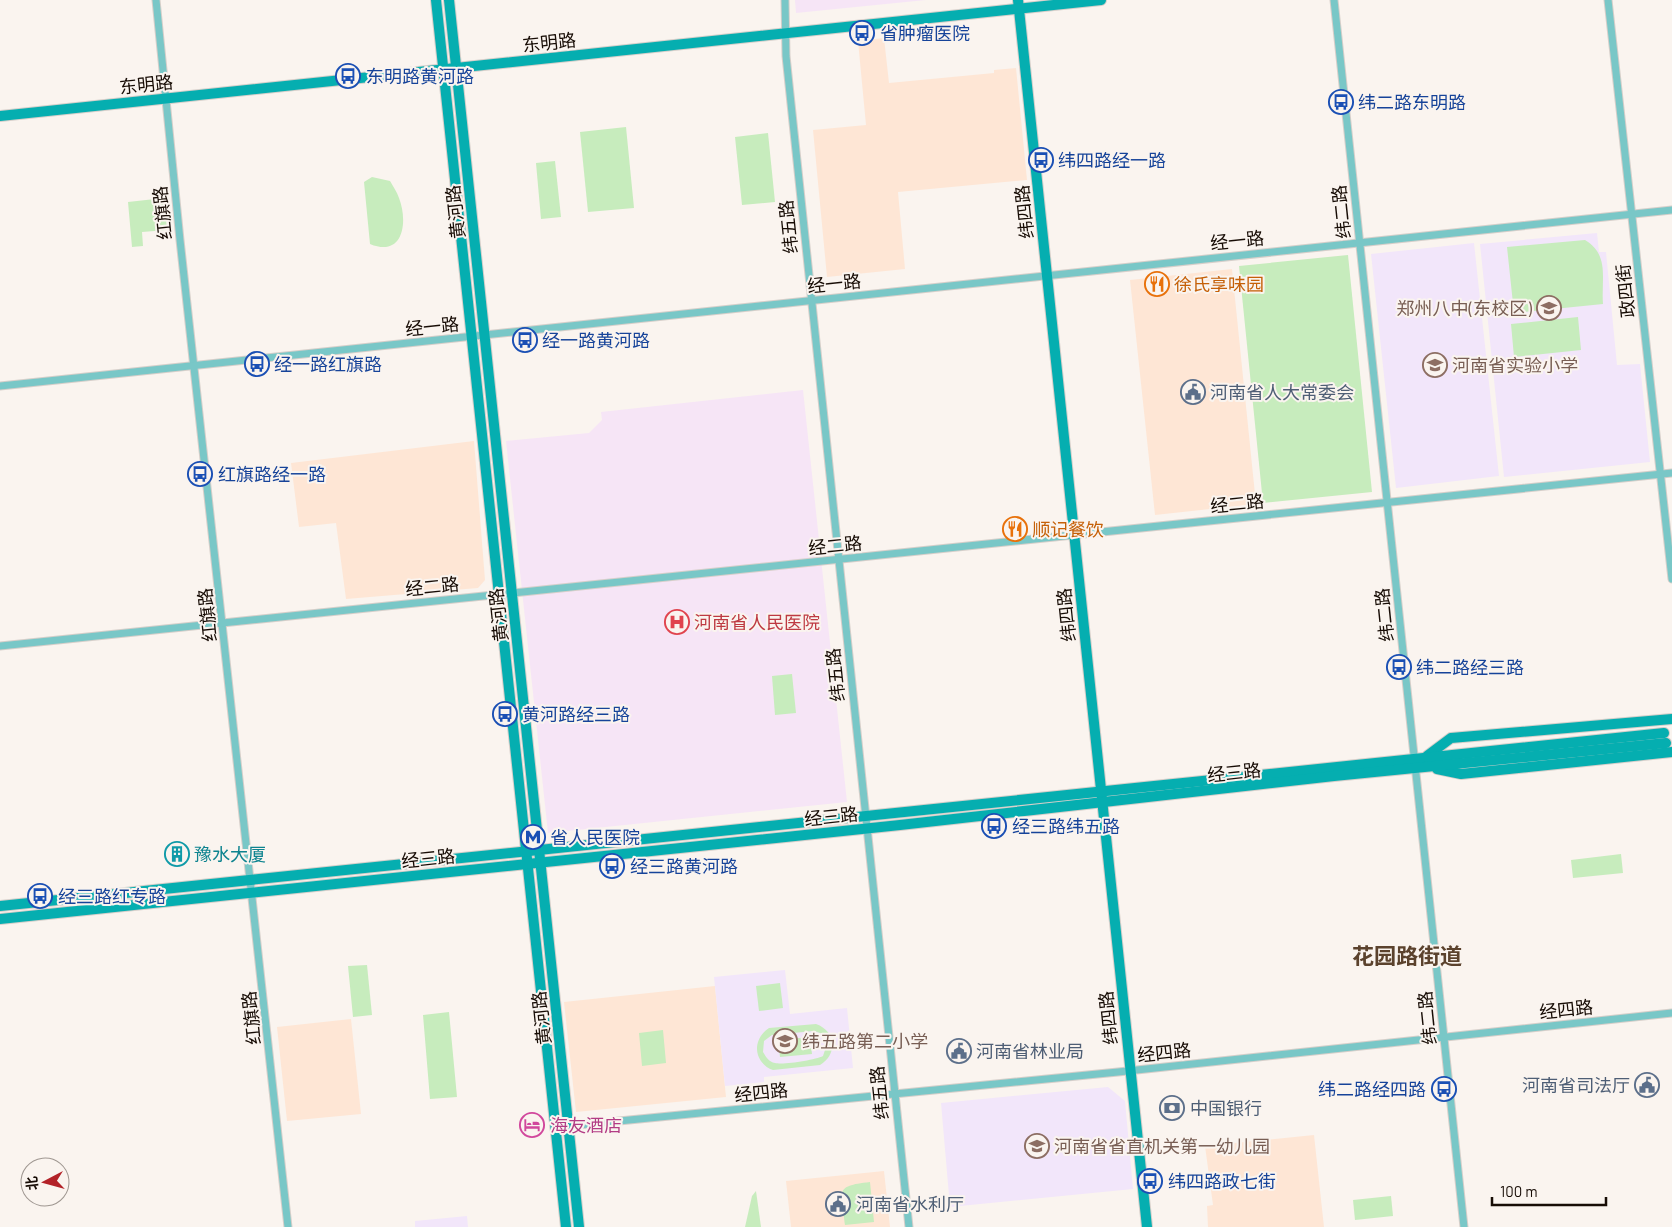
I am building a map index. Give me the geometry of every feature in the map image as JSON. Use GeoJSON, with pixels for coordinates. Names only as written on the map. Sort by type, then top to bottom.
{"type":"FeatureCollection","features":[{"type":"Feature","properties":{"kind":"main road","name":"黄河路"},"geometry":{"type":"LineString","coordinates":[[436,0],[566,1227]]}},
{"type":"Feature","properties":{"kind":"main road","name":"黄河路"},"geometry":{"type":"LineString","coordinates":[[449,0],[579,1227]]}},
{"type":"Feature","properties":{"kind":"main road","name":"东明路"},"geometry":{"type":"LineString","coordinates":[[0,116],[785,33],[1018,4],[1101,0]]}},
{"type":"Feature","properties":{"kind":"main road","name":"纬四路"},"geometry":{"type":"LineString","coordinates":[[1018,4],[1147,1227]]}},
{"type":"Feature","properties":{"kind":"main road"},"geometry":{"type":"LineString","coordinates":[[1426,762],[1451,738],[1672,719]]}},
{"type":"Feature","properties":{"kind":"main road","name":"经三路"},"geometry":{"type":"LineString","coordinates":[[0,906],[1100,790],[1667,742]]}},
{"type":"Feature","properties":{"kind":"main road","name":"经三路"},"geometry":{"type":"LineString","coordinates":[[0,919],[1102,803],[1415,763]]}},
{"type":"Feature","properties":{"kind":"street","name":"红旗路"},"geometry":{"type":"LineString","coordinates":[[156,0],[288,1227]]}},
{"type":"Feature","properties":{"kind":"street","name":"纬五路"},"geometry":{"type":"LineString","coordinates":[[785,0],[785,33],[811,301],[908,1227]]}},
{"type":"Feature","properties":{"kind":"street","name":"纬二路"},"geometry":{"type":"LineString","coordinates":[[1334,0],[1464,1227]]}},
{"type":"Feature","properties":{"kind":"street","name":"政四街"},"geometry":{"type":"LineString","coordinates":[[1608,0],[1672,579]]}},
{"type":"Feature","properties":{"kind":"street","name":"经一路"},"geometry":{"type":"LineString","coordinates":[[0,386],[1672,210]]}},
{"type":"Feature","properties":{"kind":"street","name":"经二路"},"geometry":{"type":"LineString","coordinates":[[0,646],[1672,473]]}},
{"type":"Feature","properties":{"kind":"street","name":"经四路"},"geometry":{"type":"LineString","coordinates":[[568,1126],[1130,1071],[1672,1013]]}},
{"type":"Feature","properties":{"kind":"shaded area"},"geometry":{"type":"Polygon","coordinates":[[[795,0],[926,0],[796,13],[795,0]]]}},
{"type":"Feature","properties":{"kind":"shaded area"},"geometry":{"type":"Polygon","coordinates":[[[884,38],[889,83],[994,73],[994,70],[1016,68],[1027,180],[898,192],[905,269],[827,277],[813,130],[866,125],[858,41],[884,38]]]}},
{"type":"Feature","properties":{"kind":"shaded area","name":"郑州八中(东校区)"},"geometry":{"type":"Polygon","coordinates":[[[1597,233],[1599,252],[1606,252],[1617,365],[1640,364],[1650,462],[1504,477],[1480,244],[1597,233]]]}},
{"type":"Feature","properties":{"kind":"shaded area","name":"河南省实验小学"},"geometry":{"type":"Polygon","coordinates":[[[1474,243],[1499,476],[1396,488],[1371,254],[1474,243]]]}},
{"type":"Feature","properties":{"kind":"shaded area","name":"河南省人大常委会"},"geometry":{"type":"Polygon","coordinates":[[[1232,269],[1256,504],[1155,515],[1130,280],[1232,269]]]}},
{"type":"Feature","properties":{"kind":"shaded area","name":"河南省人民医院"},"geometry":{"type":"Polygon","coordinates":[[[803,390],[847,802],[548,833],[506,441],[589,433],[602,420],[601,412],[803,390]]]}},
{"type":"Feature","properties":{"kind":"shaded area"},"geometry":{"type":"Polygon","coordinates":[[[474,441],[485,580],[478,588],[346,599],[336,523],[299,527],[291,463],[474,441]]]}},
{"type":"Feature","properties":{"kind":"shaded area","name":"纬五路第二小学"},"geometry":{"type":"Polygon","coordinates":[[[785,970],[790,1014],[847,1008],[853,1068],[764,1077],[764,1082],[725,1086],[714,977],[785,970]]]}},
{"type":"Feature","properties":{"kind":"shaded area"},"geometry":{"type":"Polygon","coordinates":[[[715,986],[726,1097],[576,1112],[564,1002],[715,986]]]}},
{"type":"Feature","properties":{"kind":"shaded area"},"geometry":{"type":"Polygon","coordinates":[[[351,1019],[361,1114],[287,1121],[277,1027],[351,1019]]]}},
{"type":"Feature","properties":{"kind":"shaded area","name":"河南省省直机关第一幼儿园"},"geometry":{"type":"Polygon","coordinates":[[[1108,1087],[1125,1101],[1133,1189],[950,1207],[941,1103],[1108,1087]]]}},
{"type":"Feature","properties":{"kind":"shaded area"},"geometry":{"type":"Polygon","coordinates":[[[1314,1135],[1324,1227],[1208,1227],[1207,1206],[1213,1205],[1205,1146],[1314,1135]]]}},
{"type":"Feature","properties":{"kind":"shaded area","name":"河南省水利厅"},"geometry":{"type":"Polygon","coordinates":[[[884,1171],[890,1227],[791,1227],[786,1181],[884,1171]]]}},
{"type":"Feature","properties":{"kind":"shaded area"},"geometry":{"type":"Polygon","coordinates":[[[467,1216],[468,1227],[415,1227],[415,1221],[467,1216]]]}},
{"type":"Feature","properties":{"kind":"green space"},"geometry":{"type":"Polygon","coordinates":[[[626,127],[634,208],[588,212],[580,132],[626,127]]]}},
{"type":"Feature","properties":{"kind":"green space"},"geometry":{"type":"Polygon","coordinates":[[[768,133],[775,202],[742,205],[735,137],[768,133]]]}},
{"type":"Feature","properties":{"kind":"green space"},"geometry":{"type":"Polygon","coordinates":[[[555,161],[561,217],[541,219],[536,163],[555,161]]]}},
{"type":"Feature","properties":{"kind":"green space"},"geometry":{"type":"Polygon","coordinates":[[[372,177],[390,181],[402,207],[403,226],[401,235],[390,246],[381,247],[370,244],[364,182],[372,177]]]}},
{"type":"Feature","properties":{"kind":"green space"},"geometry":{"type":"Polygon","coordinates":[[[164,198],[167,230],[142,232],[143,246],[132,247],[128,202],[164,198]]]}},
{"type":"Feature","properties":{"kind":"green space"},"geometry":{"type":"Polygon","coordinates":[[[1585,240],[1593,246],[1601,260],[1603,268],[1603,304],[1514,313],[1507,247],[1585,240]]]}},
{"type":"Feature","properties":{"kind":"green space"},"geometry":{"type":"Polygon","coordinates":[[[1348,255],[1372,492],[1263,503],[1239,266],[1348,255]]]}},
{"type":"Feature","properties":{"kind":"green space"},"geometry":{"type":"Polygon","coordinates":[[[1578,317],[1581,350],[1514,357],[1511,324],[1578,317]]]}},
{"type":"Feature","properties":{"kind":"green space"},"geometry":{"type":"Polygon","coordinates":[[[792,674],[796,713],[775,715],[772,676],[792,674]]]}},
{"type":"Feature","properties":{"kind":"green space"},"geometry":{"type":"Polygon","coordinates":[[[1621,854],[1623,873],[1573,878],[1571,860],[1621,854]]]}},
{"type":"Feature","properties":{"kind":"green space"},"geometry":{"type":"Polygon","coordinates":[[[367,965],[372,1015],[353,1017],[348,966],[367,965]]]}},
{"type":"Feature","properties":{"kind":"green space"},"geometry":{"type":"Polygon","coordinates":[[[780,983],[783,1008],[759,1011],[756,986],[780,983]]]}},
{"type":"Feature","properties":{"kind":"green space"},"geometry":{"type":"Polygon","coordinates":[[[449,1012],[457,1097],[430,1099],[423,1015],[449,1012]]]}},
{"type":"Feature","properties":{"kind":"green space"},"geometry":{"type":"Polygon","coordinates":[[[816,1024],[823,1027],[831,1037],[832,1049],[830,1055],[820,1065],[773,1070],[762,1062],[757,1051],[759,1039],[769,1028],[816,1024]],[[814,1031],[772,1035],[764,1041],[763,1052],[771,1062],[775,1063],[799,1062],[819,1058],[823,1056],[827,1044],[823,1034],[814,1031]]]}},
{"type":"Feature","properties":{"kind":"green space"},"geometry":{"type":"Polygon","coordinates":[[[663,1030],[666,1063],[642,1066],[639,1033],[663,1030]]]}},
{"type":"Feature","properties":{"kind":"green space"},"geometry":{"type":"Polygon","coordinates":[[[810,1037],[812,1054],[780,1057],[778,1040],[810,1037]]]}},
{"type":"Feature","properties":{"kind":"green space"},"geometry":{"type":"Polygon","coordinates":[[[870,1182],[874,1222],[845,1225],[842,1193],[850,1186],[870,1182]]]}},
{"type":"Feature","properties":{"kind":"green space"},"geometry":{"type":"Polygon","coordinates":[[[756,1191],[761,1227],[745,1227],[752,1196],[756,1191]]]}},
{"type":"Feature","properties":{"kind":"green space"},"geometry":{"type":"Polygon","coordinates":[[[1391,1196],[1393,1216],[1355,1220],[1353,1200],[1391,1196]]]}},
{"type":"Feature","properties":{"kind":"place","name":"省肿瘤医院"},"geometry":{"type":"Point","coordinates":[862,33]}},
{"type":"Feature","properties":{"kind":"place","name":"东明路黄河路"},"geometry":{"type":"Point","coordinates":[348,76]}},
{"type":"Feature","properties":{"kind":"place","name":"纬二路东明路"},"geometry":{"type":"Point","coordinates":[1341,102]}},
{"type":"Feature","properties":{"kind":"place","name":"纬四路经一路"},"geometry":{"type":"Point","coordinates":[1041,160]}},
{"type":"Feature","properties":{"kind":"place","name":"徐氏享味园"},"geometry":{"type":"Point","coordinates":[1157,284]}},
{"type":"Feature","properties":{"kind":"place","name":"郑州八中(东校区)"},"geometry":{"type":"Point","coordinates":[1549,308]}},
{"type":"Feature","properties":{"kind":"place","name":"经一路黄河路"},"geometry":{"type":"Point","coordinates":[525,340]}},
{"type":"Feature","properties":{"kind":"place","name":"经一路红旗路"},"geometry":{"type":"Point","coordinates":[257,364]}},
{"type":"Feature","properties":{"kind":"place","name":"河南省实验小学"},"geometry":{"type":"Point","coordinates":[1435,365]}},
{"type":"Feature","properties":{"kind":"place","name":"河南省人大常委会"},"geometry":{"type":"Point","coordinates":[1193,392]}},
{"type":"Feature","properties":{"kind":"place","name":"红旗路经一路"},"geometry":{"type":"Point","coordinates":[200,474]}},
{"type":"Feature","properties":{"kind":"place","name":"顺记餐饮"},"geometry":{"type":"Point","coordinates":[1015,529]}},
{"type":"Feature","properties":{"kind":"place","name":"河南省人民医院"},"geometry":{"type":"Point","coordinates":[677,622]}},
{"type":"Feature","properties":{"kind":"place","name":"纬二路经三路"},"geometry":{"type":"Point","coordinates":[1399,667]}},
{"type":"Feature","properties":{"kind":"place","name":"黄河路经三路"},"geometry":{"type":"Point","coordinates":[505,714]}},
{"type":"Feature","properties":{"kind":"place","name":"经三路纬五路"},"geometry":{"type":"Point","coordinates":[994,826]}},
{"type":"Feature","properties":{"kind":"place","name":"省人民医院"},"geometry":{"type":"Point","coordinates":[533,837]}},
{"type":"Feature","properties":{"kind":"place","name":"豫水大厦"},"geometry":{"type":"Point","coordinates":[177,854]}},
{"type":"Feature","properties":{"kind":"place","name":"经三路黄河路"},"geometry":{"type":"Point","coordinates":[612,866]}},
{"type":"Feature","properties":{"kind":"place","name":"经三路红专路"},"geometry":{"type":"Point","coordinates":[40,896]}},
{"type":"Feature","properties":{"kind":"place","name":"纬五路第二小学"},"geometry":{"type":"Point","coordinates":[785,1041]}},
{"type":"Feature","properties":{"kind":"place","name":"河南省林业局"},"geometry":{"type":"Point","coordinates":[959,1051]}},
{"type":"Feature","properties":{"kind":"place","name":"河南省司法厅"},"geometry":{"type":"Point","coordinates":[1647,1085]}},
{"type":"Feature","properties":{"kind":"place","name":"纬二路经四路"},"geometry":{"type":"Point","coordinates":[1444,1089]}},
{"type":"Feature","properties":{"kind":"place","name":"中国银行"},"geometry":{"type":"Point","coordinates":[1172,1108]}},
{"type":"Feature","properties":{"kind":"place","name":"海友酒店"},"geometry":{"type":"Point","coordinates":[532,1125]}},
{"type":"Feature","properties":{"kind":"place","name":"河南省省直机关第一幼儿园"},"geometry":{"type":"Point","coordinates":[1037,1146]}},
{"type":"Feature","properties":{"kind":"place","name":"纬四路政七街"},"geometry":{"type":"Point","coordinates":[1150,1181]}},
{"type":"Feature","properties":{"kind":"place","name":"河南省水利厅"},"geometry":{"type":"Point","coordinates":[838,1204]}},
{"type":"Feature","properties":{"kind":"district","name":"花园路街道"},"geometry":{"type":"Point","coordinates":[1407,955]}}]}
